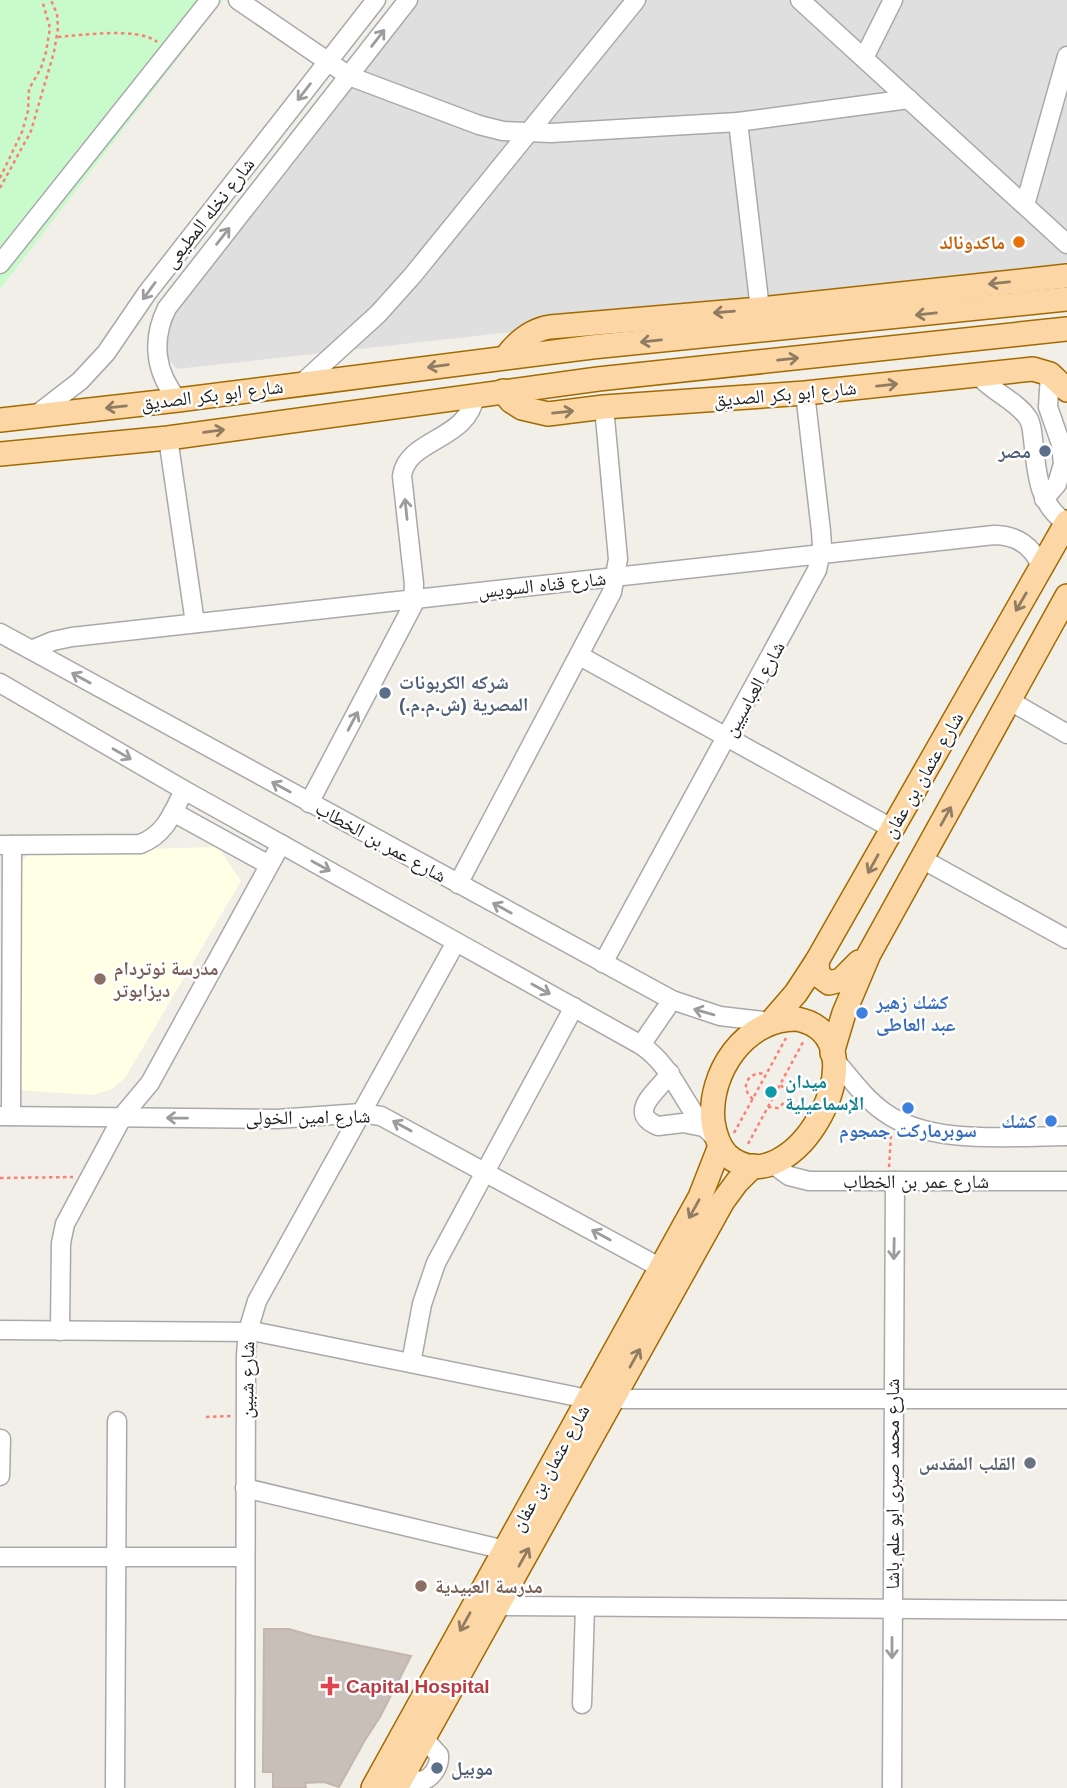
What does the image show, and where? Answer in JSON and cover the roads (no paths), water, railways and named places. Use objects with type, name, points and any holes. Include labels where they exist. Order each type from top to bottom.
[{"type":"main road","points":[[506,357],[519,342],[543,328],[761,309],[1067,276]]},
{"type":"main road","name":"شارع ابو بكر الصديق","points":[[0,420],[592,347],[1067,299]]},
{"type":"main road","name":"شارع ابو بكر الصديق","points":[[0,454],[167,438],[598,379],[1067,329]]},
{"type":"main road","name":"شارع ابو بكر الصديق","points":[[503,391],[516,405],[548,414],[604,407],[805,393],[1027,369],[1054,371]]},
{"type":"main road","points":[[1054,371],[1067,390]]},
{"type":"main road","name":"شارع عثمان بن عفان","points":[[771,1022],[796,993],[817,961],[1066,522]]},
{"type":"main road","name":"شارع عثمان بن عفان","points":[[732,1151],[795,1148],[819,1121],[830,1095],[832,1056],[851,993],[874,945],[1067,596]]},
{"type":"main road","points":[[817,961],[820,978],[833,983],[844,977],[874,945]]},
{"type":"main road","points":[[732,1151],[713,1110],[715,1090],[721,1072],[744,1040],[771,1022],[804,1022],[826,1037],[832,1056]]},
{"type":"main road","name":"شارع عثمان بن عفان","points":[[373,1788],[704,1190],[732,1151]]},
{"type":"main road","name":"شارع عثمان بن عفان","points":[[397,1785],[727,1194],[732,1151]]},
{"type":"street","points":[[0,264],[210,0]]},
{"type":"street","points":[[238,0],[349,76],[479,125],[503,131],[528,133],[738,122],[909,99]]},
{"type":"street","name":"شارع نخله المطيعى","points":[[34,416],[80,382],[106,353],[147,293],[376,0]]},
{"type":"street","name":"شارع نخله المطيعى","points":[[178,400],[168,387],[159,364],[157,339],[163,315],[408,0]]},
{"type":"street","points":[[301,384],[341,350],[387,304],[636,0]]},
{"type":"street","points":[[800,0],[1067,244]]},
{"type":"street","points":[[864,58],[893,0]]},
{"type":"street","points":[[1025,205],[1067,56]]},
{"type":"street","points":[[738,122],[761,309]]},
{"type":"street","points":[[1044,499],[1059,478],[1063,458],[1048,407],[1054,371]]},
{"type":"street","points":[[978,375],[993,391],[1021,410],[1031,424],[1038,482],[1044,499],[1055,514],[1066,522]]},
{"type":"street","name":"شارع العباسيين","points":[[603,963],[811,585],[821,554],[821,531],[805,393]]},
{"type":"street","points":[[309,803],[409,616],[414,599],[415,584],[402,476],[405,465],[414,453],[459,424],[474,407],[475,395]]},
{"type":"street","points":[[458,884],[610,599],[616,577],[617,551],[604,407]]},
{"type":"street","points":[[1021,410],[1048,407]]},
{"type":"street","points":[[167,438],[195,623]]},
{"type":"street","name":"شارع قناه السويس","points":[[31,650],[60,639],[1000,535],[1023,543],[1036,556],[1041,567]]},
{"type":"street","name":"شارع عمر بن الخطاب","points":[[0,633],[672,1000],[720,1016],[758,1023],[771,1022]]},
{"type":"street","points":[[580,656],[892,829]]},
{"type":"street","name":"شارع عمر بن الخطاب","points":[[0,683],[184,790],[641,1045],[660,1060],[670,1073],[694,1115],[732,1151],[804,1180],[1067,1181]]},
{"type":"street","points":[[1010,701],[1067,734]]},
{"type":"street","points":[[6,1116],[6,845],[140,844],[159,834],[184,790]]},
{"type":"street","points":[[173,812],[270,865]]},
{"type":"street","points":[[60,1331],[62,1237],[67,1218],[122,1118],[150,1083],[281,844]]},
{"type":"street","points":[[922,859],[1067,940]]},
{"type":"street","name":"شارع شبين","points":[[245,1788],[248,1331],[257,1301],[456,942]]},
{"type":"street","points":[[641,1045],[672,1000]]},
{"type":"street","points":[[411,1363],[428,1283],[574,1007]]},
{"type":"street","points":[[832,1056],[867,1097],[892,1118],[917,1129],[946,1135],[1067,1136]]},
{"type":"street","points":[[670,1073],[662,1086],[646,1100],[644,1109],[648,1119],[658,1126],[684,1123],[732,1151]]},
{"type":"street","name":"شارع امين الخولى","points":[[6,1116],[277,1119],[361,1113],[390,1119],[661,1268]]},
{"type":"street","name":"شارع محمد صبرى ابو علم باشا","points":[[892,1181],[892,1788]]},
{"type":"street","points":[[0,1330],[248,1331],[588,1399]]},
{"type":"street","points":[[612,1399],[1067,1399]]},
{"type":"street","points":[[115,1788],[117,1421]]},
{"type":"street","points":[[0,1476],[1,1439]]},
{"type":"street","points":[[245,1488],[505,1550]]},
{"type":"street","points":[[0,1557],[245,1557]]},
{"type":"street","points":[[497,1606],[1067,1610]]},
{"type":"street","points":[[582,1704],[585,1607]]},
{"type":"place","name":"ماكدونالد","points":[[1019,242]]},
{"type":"place","name":"مصر","points":[[1045,451]]},
{"type":"place","name":"شركه الكربونات المصرية (ش.م.م.)","points":[[385,693]]},
{"type":"place","name":"مدرسة نوتردام ديزابوتر","points":[[100,979]]},
{"type":"place","name":"كشك زهير عبد العاطى","points":[[862,1013]]},
{"type":"place","name":"ميدان الإسماعيلية","points":[[771,1092]]},
{"type":"place","name":"سوبرماركت جمجوم","points":[[908,1108]]},
{"type":"place","name":"كشك","points":[[1051,1121]]},
{"type":"place","name":"القلب المقدس","points":[[1030,1463]]},
{"type":"place","name":"مدرسة العبيدية","points":[[421,1586]]},
{"type":"place","name":"Capital Hospital","points":[[330,1686]]},
{"type":"place","name":"موبيل","points":[[437,1768]]}]
